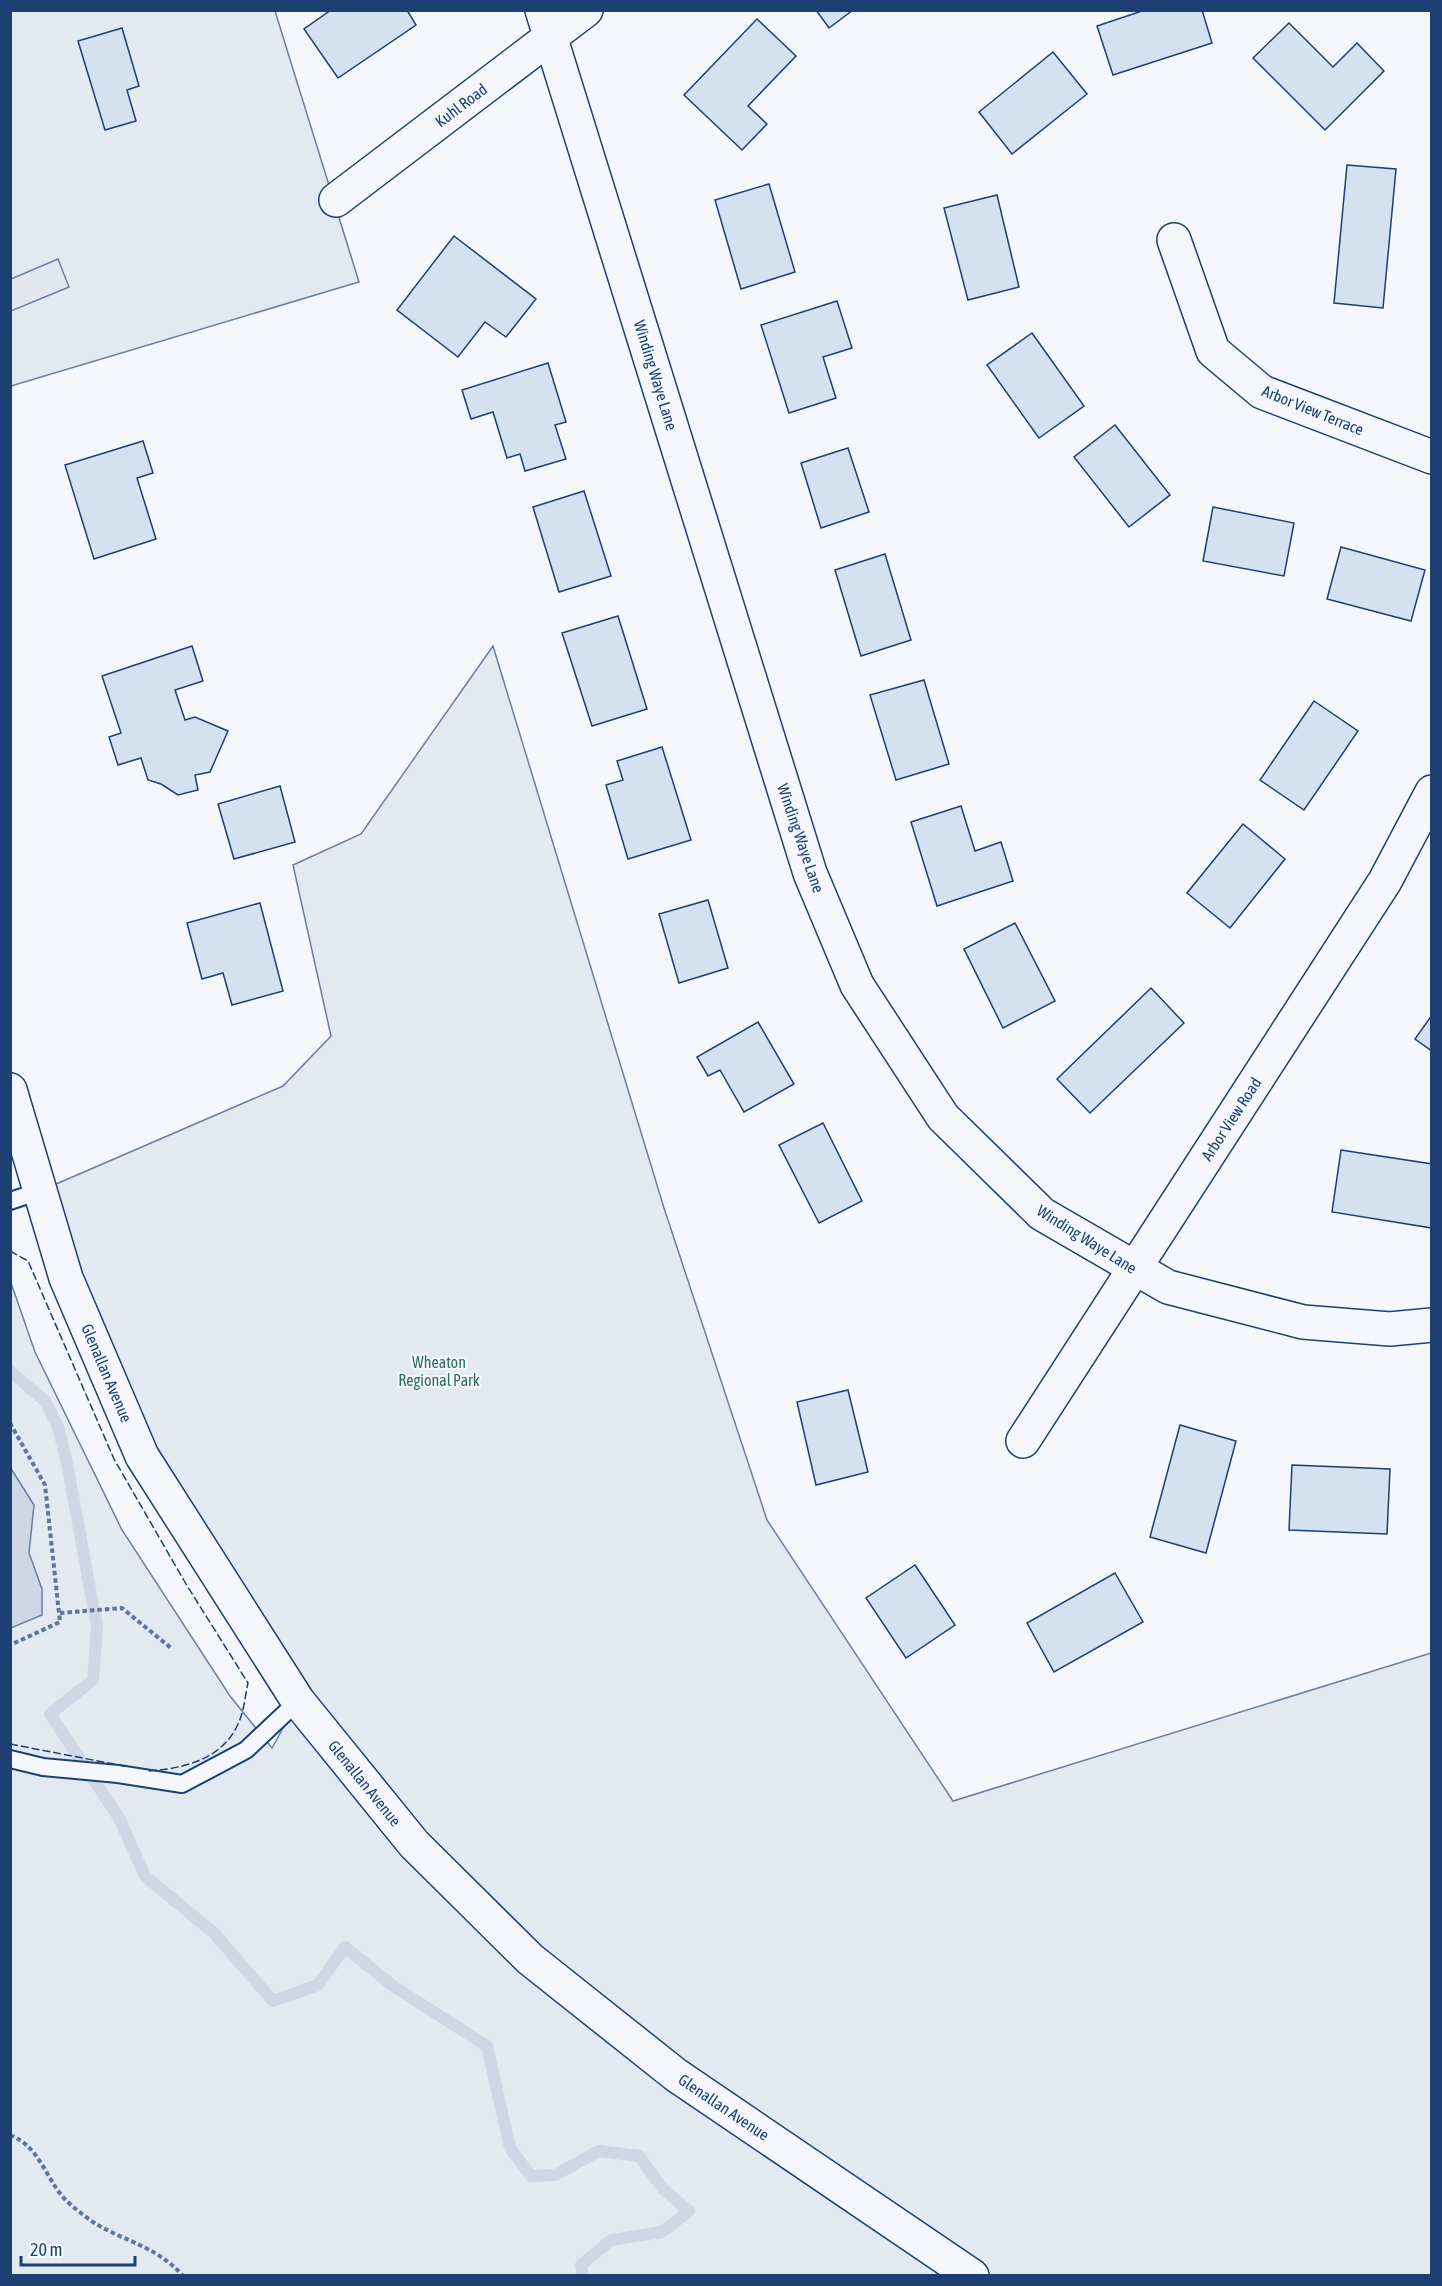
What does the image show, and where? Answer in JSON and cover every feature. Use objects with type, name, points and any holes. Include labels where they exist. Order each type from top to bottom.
[{"type":"street","name":"Kuhl Road","points":[[336,200],[547,23],[586,10]]},
{"type":"street","name":"Winding Waye Lane","points":[[547,23],[810,873],[857,985],[943,1117],[1041,1214],[1168,1287],[1304,1322],[1390,1329],[1431,1325]]},
{"type":"street","name":"Arbor View Terrace","points":[[1174,240],[1213,351],[1262,392],[1431,457]]},
{"type":"street","name":"Arbor View Road","points":[[1023,1441],[1385,881],[1431,792]]},
{"type":"street","name":"Glenallan Avenue","points":[[10,1090],[25,1196],[66,1278],[142,1456],[298,1701],[414,1844],[530,1959],[676,2075],[972,2276]]},
{"type":"lane","points":[[10,1759],[43,1767],[118,1774],[182,1784],[246,1750],[298,1701]]},
{"type":"path","points":[[10,1423],[45,1485],[60,1613],[60,1622],[10,1645]]},
{"type":"path","points":[[60,1613],[122,1608],[171,1648]]},
{"type":"path","points":[[10,2135],[24,2143],[37,2157],[50,2174],[58,2193],[69,2203],[95,2224],[144,2245],[183,2276]]},
{"type":"green space","points":[[11,11],[275,11],[359,282],[11,386]]},
{"type":"green space","name":"Wheaton Regional Park","points":[[493,646],[664,1208],[767,1520],[953,1801],[1431,1653],[1431,2275],[11,2275],[10,1280],[35,1352],[122,1530],[230,1696],[272,1748],[298,1701],[142,1456],[40,1191],[283,1086],[331,1036],[293,865],[361,834]]},
{"type":"shaded area","points":[[58,259],[69,287],[11,311],[11,279]]},
{"type":"shaded area","points":[[10,1467],[34,1505],[29,1553],[42,1589],[42,1615],[11,1628]]},
{"type":"building","points":[[331,10],[407,10],[416,25],[338,78],[304,29]]},
{"type":"building","points":[[816,10],[853,10],[829,28]]},
{"type":"building","points":[[1145,10],[1202,10],[1212,43],[1113,75],[1097,26]]},
{"type":"building","points":[[757,19],[796,56],[748,106],[767,124],[742,150],[684,95]]},
{"type":"building","points":[[1289,23],[1333,67],[1357,43],[1384,71],[1325,130],[1253,58]]},
{"type":"building","points":[[122,28],[139,86],[127,90],[136,121],[105,130],[78,41]]},
{"type":"building","points":[[1053,52],[1087,94],[1012,154],[979,112]]},
{"type":"building","points":[[1347,165],[1396,169],[1383,308],[1334,303]]},
{"type":"building","points":[[769,184],[795,272],[741,289],[715,200]]},
{"type":"building","points":[[997,195],[1019,287],[968,300],[944,208]]},
{"type":"building","points":[[454,236],[536,299],[506,337],[485,322],[458,357],[397,310]]},
{"type":"building","points":[[837,301],[852,348],[823,357],[836,398],[789,413],[761,325]]},
{"type":"building","points":[[1032,333],[1084,406],[1039,438],[987,365]]},
{"type":"building","points":[[548,363],[566,422],[555,425],[566,459],[525,471],[520,454],[507,458],[493,412],[471,419],[462,390]]},
{"type":"building","points":[[1115,425],[1170,495],[1129,527],[1074,457]]},
{"type":"building","points":[[143,441],[153,473],[137,478],[156,539],[94,559],[65,465]]},
{"type":"building","points":[[848,448],[869,512],[821,528],[801,463]]},
{"type":"building","points":[[584,491],[611,576],[559,592],[533,507]]},
{"type":"building","points":[[1213,507],[1294,523],[1284,576],[1203,561]]},
{"type":"building","points":[[1341,547],[1425,570],[1411,621],[1327,599]]},
{"type":"building","points":[[885,554],[911,640],[861,656],[835,570]]},
{"type":"building","points":[[618,616],[647,709],[592,726],[562,633]]},
{"type":"building","points":[[192,646],[203,681],[175,690],[185,720],[195,717],[228,731],[210,772],[195,775],[198,790],[178,795],[161,784],[148,780],[141,758],[118,765],[109,737],[121,733],[102,676]]},
{"type":"building","points":[[924,680],[949,764],[896,780],[870,695]]},
{"type":"building","points":[[1314,701],[1358,731],[1304,810],[1260,780]]},
{"type":"building","points":[[662,747],[691,840],[628,859],[606,785],[623,780],[617,761]]},
{"type":"building","points":[[280,786],[295,842],[234,859],[218,804]]},
{"type":"building","points":[[961,806],[975,851],[1001,842],[1013,881],[937,906],[911,822]]},
{"type":"building","points":[[1243,824],[1285,859],[1230,928],[1187,893]]},
{"type":"building","points":[[708,900],[728,968],[679,983],[659,914]]},
{"type":"building","points":[[260,903],[283,991],[232,1005],[223,973],[202,979],[187,923]]},
{"type":"building","points":[[1015,923],[1055,1001],[1003,1028],[964,949]]},
{"type":"building","points":[[1151,988],[1184,1023],[1090,1113],[1057,1079]]},
{"type":"building","points":[[1432,1015],[1432,1051],[1415,1039]]},
{"type":"building","points":[[758,1022],[794,1084],[744,1112],[720,1070],[708,1076],[697,1057]]},
{"type":"building","points":[[823,1123],[862,1201],[819,1223],[779,1145]]},
{"type":"building","points":[[1341,1150],[1432,1164],[1432,1228],[1332,1212]]},
{"type":"building","points":[[848,1390],[868,1472],[816,1485],[797,1402]]},
{"type":"building","points":[[1180,1425],[1236,1441],[1206,1553],[1150,1537]]},
{"type":"building","points":[[1292,1465],[1390,1469],[1387,1534],[1289,1530]]},
{"type":"building","points":[[915,1565],[955,1625],[906,1658],[866,1598]]},
{"type":"building","points":[[1115,1573],[1143,1622],[1054,1672],[1027,1623]]},
{"type":"waterway","points":[[10,1371],[45,1401],[58,1427],[67,1463],[97,1627],[93,1680],[50,1714],[119,1818],[145,1876],[214,1933],[273,2001],[318,1985],[345,1947],[393,1986],[487,2046],[510,2148],[531,2176],[555,2175],[599,2151],[639,2156],[663,2189],[689,2211],[662,2232],[611,2240],[581,2265],[583,2276]]},
{"type":"fence","points":[[10,1251],[28,1261],[114,1459],[186,1584],[248,1683],[240,1719],[231,1736],[222,1746],[200,1760],[187,1765],[147,1771]]},
{"type":"fence","points":[[10,1744],[129,1767]]}]
